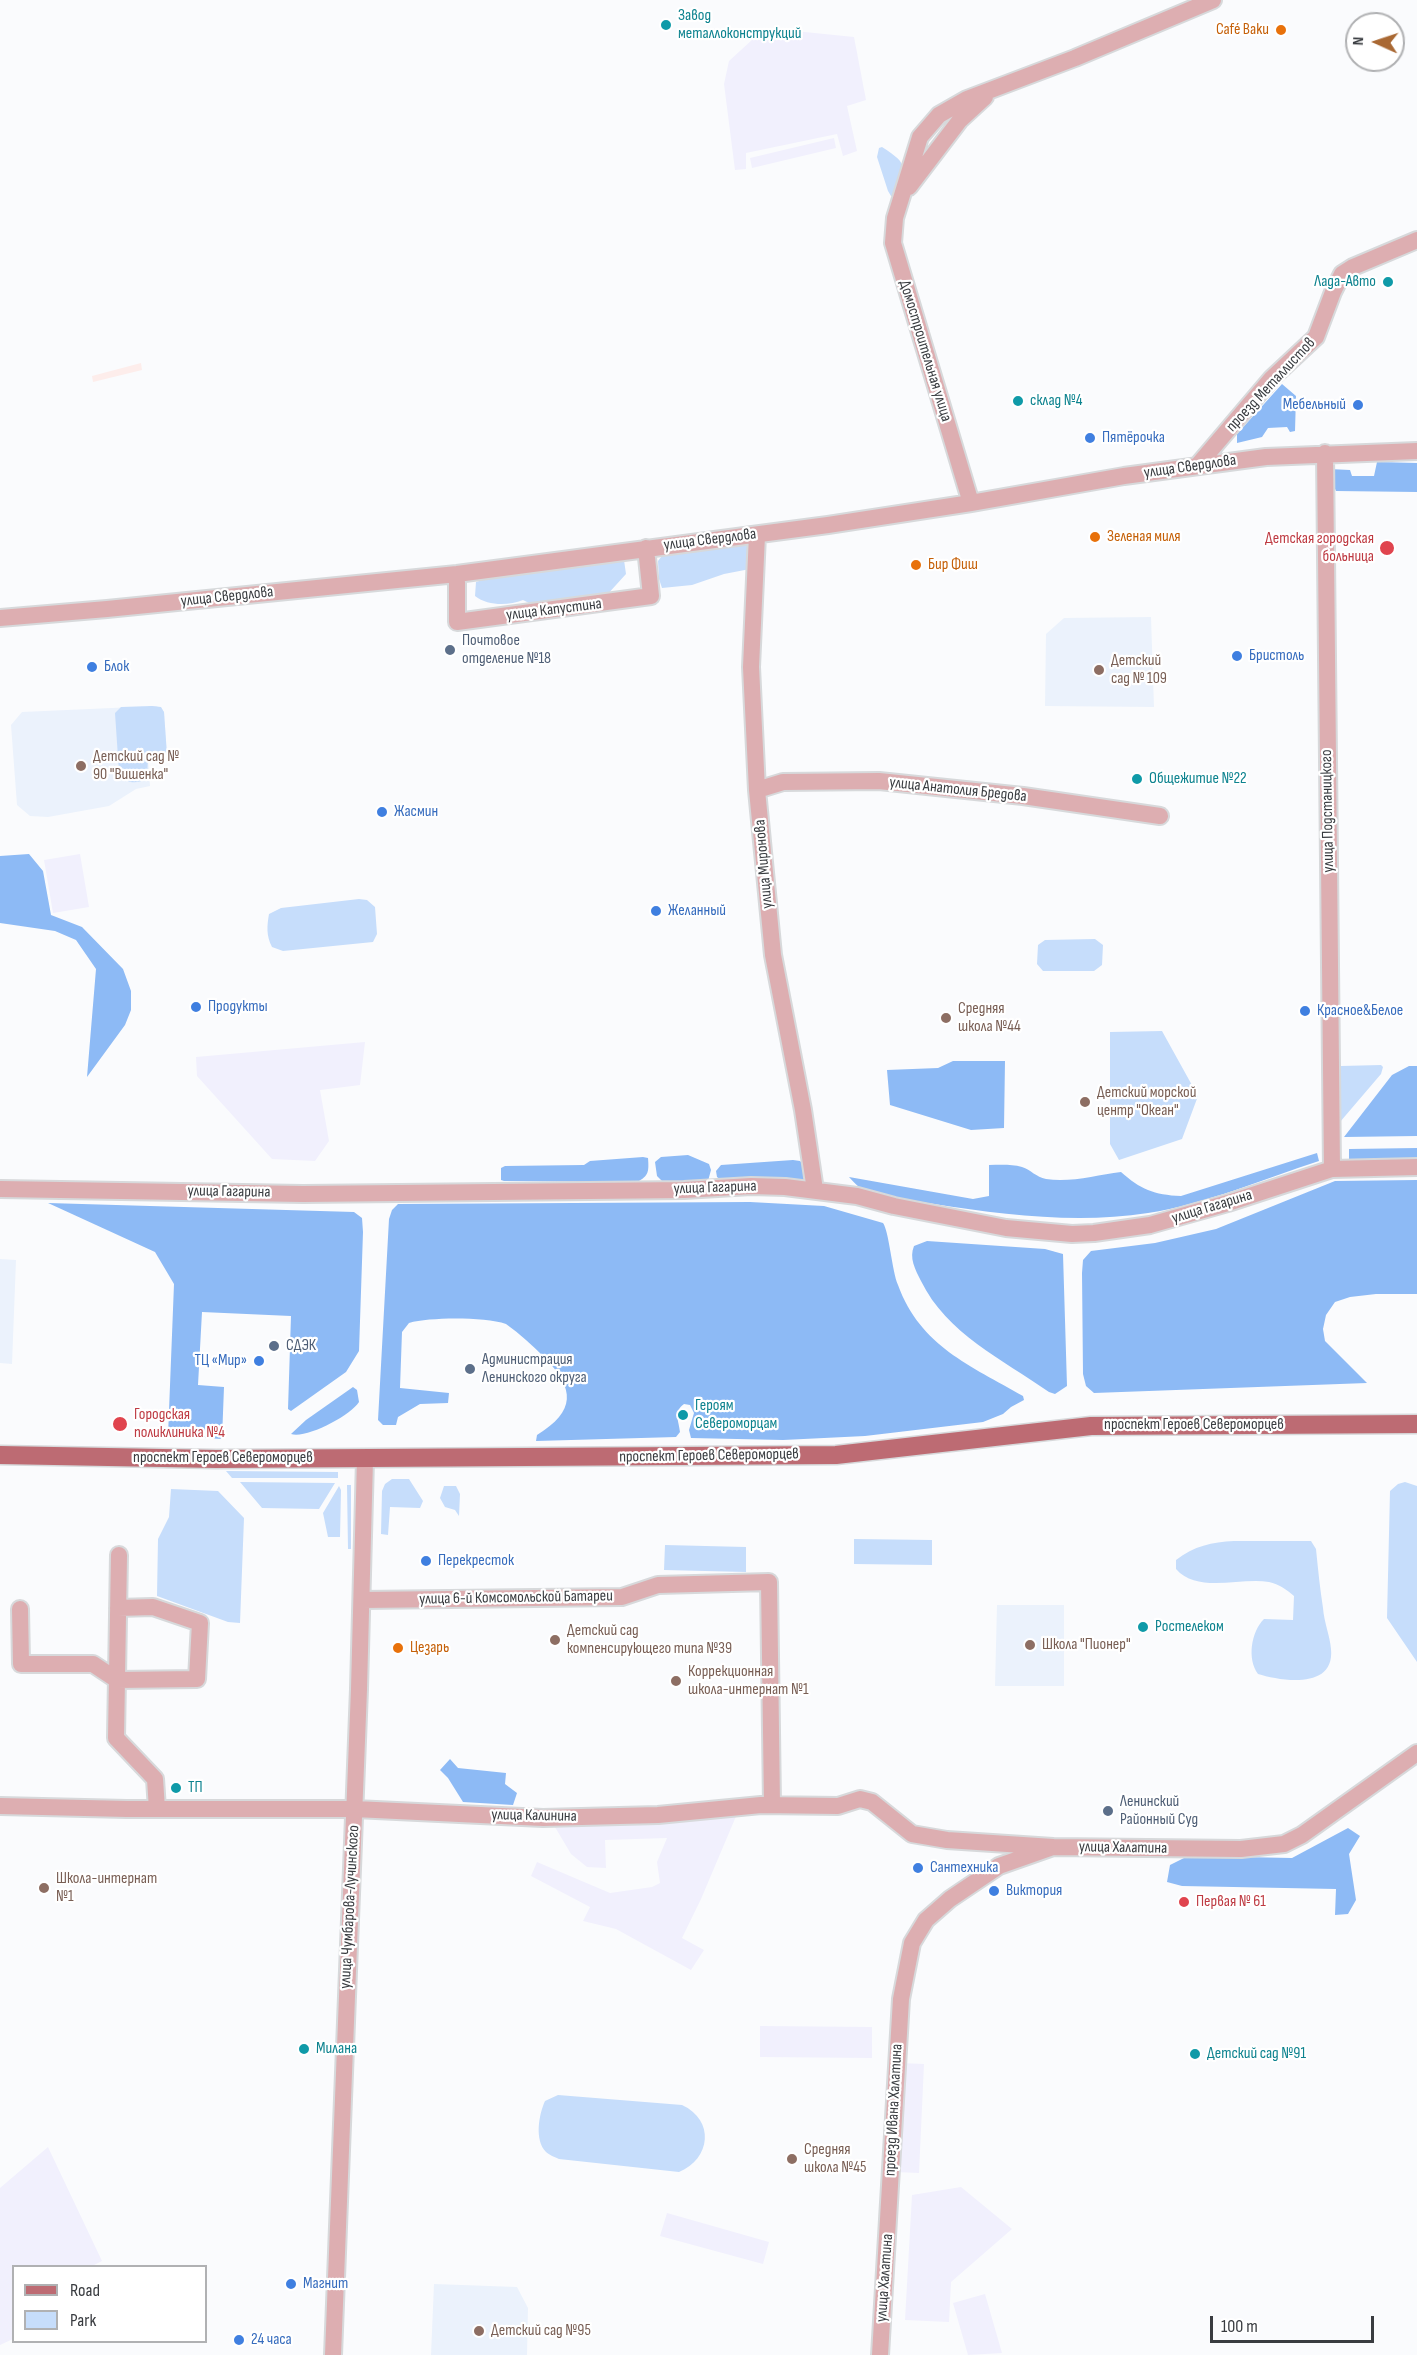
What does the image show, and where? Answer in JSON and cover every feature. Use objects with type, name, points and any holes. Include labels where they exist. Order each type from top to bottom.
[{"type":"main road","name":"проспект Героев Североморцев","points":[[0,1455],[146,1459],[365,1459],[836,1455],[1091,1426],[1417,1424]]},
{"type":"street","name":"Домостроительная улица","points":[[971,503],[893,243],[895,218],[902,198],[960,120],[990,92],[1213,0]]},
{"type":"street","name":"проезд Металлистов","points":[[1198,465],[1272,378],[1316,337],[1323,323],[1326,308],[1342,274],[1353,267],[1417,240]]},
{"type":"street","name":"улица Свердлова","points":[[0,618],[457,574],[757,535],[971,503],[1198,465],[1325,453],[1417,451]]},
{"type":"street","name":"улица Подстаницкого","points":[[1325,453],[1332,1169]]},
{"type":"street","name":"улица Миронова","points":[[757,535],[751,667],[757,790],[773,955],[805,1122],[815,1190]]},
{"type":"street","name":"улица Капустина","points":[[457,574],[457,622],[651,596],[646,548]]},
{"type":"street","name":"улица Анатолия Бредова","points":[[757,790],[783,782],[879,781],[1023,796],[1160,816]]},
{"type":"street","name":"улица Гагарина","points":[[0,1189],[303,1194],[684,1190],[751,1186],[815,1190],[857,1196],[894,1206],[1005,1228],[1072,1234],[1150,1225],[1228,1203],[1332,1169],[1417,1167]]},
{"type":"street","name":"улица Чумбарова-Лучинского","points":[[333,2355],[355,1809],[365,1459]]},
{"type":"street","points":[[119,1555],[116,1738],[154,1779],[157,1809]]},
{"type":"street","name":"улица 6-й Комсомольской Батареи","points":[[362,1600],[622,1597],[658,1585],[769,1582],[772,1805]]},
{"type":"street","points":[[20,1609],[21,1664],[93,1664],[117,1680],[197,1679],[200,1623],[153,1607],[118,1608]]},
{"type":"street","name":"улица Халатина","points":[[899,2021],[912,1943],[926,1920],[950,1899],[999,1866],[1053,1847],[1241,1849],[1284,1844],[1302,1835],[1417,1753]]},
{"type":"street","name":"улица Калинина","points":[[0,1806],[355,1809],[543,1818],[658,1815],[772,1805],[838,1806],[860,1798],[884,1810],[912,1834],[947,1840],[1053,1847]]},
{"type":"street","name":"проезд Ивана Халатина","points":[[890,2200],[899,2021]]},
{"type":"street","name":"улица Халатина","points":[[880,2355],[890,2200]]},
{"type":"shaded area","points":[[765,28],[854,37],[866,100],[847,106],[857,151],[843,156],[837,134],[746,153],[746,169],[735,170],[724,84],[729,61]]},
{"type":"shaded area","points":[[834,138],[836,148],[752,168],[750,158]]},
{"type":"shaded area","points":[[141,363],[142,370],[93,382],[92,376]]},
{"type":"shaded area","points":[[1282,384],[1296,396],[1295,431],[1290,432],[1287,427],[1268,428],[1262,437],[1237,443],[1237,434]]},
{"type":"shaded area","points":[[1377,462],[1417,463],[1417,492],[1336,491],[1328,473],[1329,469],[1350,470],[1352,476],[1374,476]]},
{"type":"shaded area","name":"Детский сад № 109","points":[[1151,617],[1154,707],[1045,706],[1046,634],[1064,618]]},
{"type":"shaded area","name":"Детский сад № 90 \"Вишенка\"","points":[[157,706],[164,712],[167,755],[148,757],[150,786],[136,789],[109,806],[48,817],[30,816],[17,805],[11,725],[22,712]]},
{"type":"shaded area","points":[[29,854],[43,871],[51,915],[82,927],[123,969],[131,991],[131,1010],[125,1025],[87,1077],[96,969],[76,940],[55,931],[0,923],[0,856]]},
{"type":"shaded area","points":[[80,854],[89,907],[53,913],[44,860]]},
{"type":"shaded area","points":[[365,1042],[360,1085],[320,1090],[329,1141],[315,1161],[272,1159],[197,1076],[196,1057]]},
{"type":"shaded area","points":[[953,1061],[1005,1061],[1004,1128],[971,1130],[890,1105],[887,1070],[938,1068]]},
{"type":"shaded area","points":[[1409,1066],[1417,1066],[1417,1136],[1344,1137],[1392,1075]]},
{"type":"shaded area","points":[[1417,1148],[1417,1159],[1349,1160],[1349,1149]]},
{"type":"shaded area","points":[[1317,1153],[1319,1161],[1191,1204],[1148,1213],[1095,1218],[1014,1215],[927,1203],[864,1189],[849,1177],[973,1199],[989,1196],[989,1165],[1010,1165],[1022,1167],[1042,1178],[1055,1180],[1121,1172],[1148,1190],[1181,1196]]},
{"type":"shaded area","points":[[688,1155],[709,1164],[711,1170],[708,1181],[662,1181],[657,1176],[655,1162],[661,1157]]},
{"type":"shaded area","points":[[648,1158],[648,1170],[644,1178],[637,1182],[501,1180],[501,1168],[505,1166],[584,1165],[590,1161]]},
{"type":"shaded area","points":[[800,1161],[805,1166],[804,1180],[721,1180],[717,1177],[716,1171],[721,1165]]},
{"type":"shaded area","points":[[1417,1180],[1417,1294],[1376,1294],[1350,1297],[1335,1302],[1326,1315],[1323,1329],[1325,1341],[1367,1383],[1094,1393],[1086,1386],[1083,1374],[1082,1273],[1083,1260],[1091,1251],[1155,1243],[1216,1229],[1335,1181]]},
{"type":"shaded area","points":[[750,1202],[824,1206],[883,1223],[898,1285],[920,1324],[949,1352],[1023,1396],[1024,1400],[1003,1414],[983,1422],[865,1436],[783,1440],[691,1438],[689,1430],[694,1413],[690,1405],[684,1404],[678,1413],[680,1432],[676,1437],[536,1441],[537,1435],[550,1426],[565,1408],[566,1390],[555,1369],[506,1324],[485,1320],[444,1319],[409,1323],[402,1332],[400,1388],[449,1393],[448,1403],[420,1404],[398,1417],[396,1425],[383,1425],[378,1420],[389,1219],[392,1210],[398,1204]]},
{"type":"shaded area","points":[[48,1203],[354,1212],[362,1218],[363,1232],[359,1351],[346,1372],[291,1411],[288,1409],[291,1316],[202,1312],[198,1385],[224,1387],[222,1439],[168,1436],[174,1284],[155,1252]]},
{"type":"shaded area","points":[[927,1241],[1045,1249],[1063,1254],[1067,1386],[1055,1394],[1049,1392],[977,1344],[945,1316],[932,1300],[913,1264],[914,1246]]},
{"type":"shaded area","points":[[0,1259],[16,1260],[12,1364],[0,1363]]},
{"type":"shaded area","points":[[353,1387],[357,1390],[359,1402],[347,1414],[317,1430],[298,1435],[291,1434],[306,1420]]},
{"type":"shaded area","name":"Школа \"Пионер\"","points":[[997,1605],[1064,1605],[1064,1686],[995,1686]]},
{"type":"shaded area","points":[[450,1759],[458,1768],[506,1773],[505,1784],[517,1793],[513,1805],[463,1802],[448,1778],[440,1770]]},
{"type":"shaded area","points":[[713,1812],[737,1814],[682,1938],[704,1950],[691,1970],[616,1929],[583,1921],[590,1907],[531,1876],[537,1862],[610,1893],[652,1887],[660,1883],[657,1862],[667,1838],[605,1840],[606,1868],[587,1867],[571,1854],[552,1822],[679,1822]]},
{"type":"shaded area","points":[[1348,1828],[1360,1836],[1349,1854],[1356,1900],[1348,1914],[1335,1915],[1336,1889],[1182,1886],[1167,1882],[1170,1865],[1188,1856],[1292,1858]]},
{"type":"shaded area","points":[[760,2026],[872,2027],[872,2058],[760,2057]]},
{"type":"shaded area","points":[[900,2063],[924,2064],[919,2173],[895,2172]]},
{"type":"shaded area","points":[[48,2147],[102,2261],[94,2265],[12,2265],[12,2339],[0,2345],[0,2188]]},
{"type":"shaded area","points":[[961,2187],[1012,2229],[951,2282],[949,2322],[905,2320],[912,2195]]},
{"type":"shaded area","points":[[667,2213],[769,2242],[763,2264],[660,2236]]},
{"type":"shaded area","name":"Детский сад №95","points":[[434,2284],[517,2287],[528,2308],[527,2355],[431,2355]]},
{"type":"shaded area","points":[[985,2294],[1002,2353],[968,2355],[953,2303]]},
{"type":"green space","points":[[882,147],[898,158],[903,167],[894,196],[891,196],[888,191],[877,157],[879,148]]},
{"type":"green space","points":[[738,541],[751,545],[750,569],[724,574],[692,585],[662,588],[658,561],[665,552]]},
{"type":"green space","points":[[624,560],[626,574],[606,596],[531,604],[523,600],[505,604],[486,602],[475,596],[476,582],[498,575]]},
{"type":"green space","points":[[121,707],[161,707],[164,712],[167,755],[148,757],[147,778],[139,782],[128,781],[119,772],[115,713]]},
{"type":"green space","points":[[367,900],[375,907],[377,934],[373,942],[283,951],[272,947],[268,930],[269,914],[281,908]]},
{"type":"green space","points":[[1095,939],[1103,945],[1102,965],[1094,971],[1043,971],[1037,964],[1038,945],[1045,940]]},
{"type":"green space","points":[[1162,1031],[1198,1096],[1182,1139],[1119,1160],[1110,1144],[1110,1032]]},
{"type":"green space","points":[[1381,1065],[1383,1067],[1381,1074],[1340,1122],[1341,1066]]},
{"type":"green space","points":[[226,1471],[338,1472],[338,1478],[232,1478]]},
{"type":"green space","points":[[392,1479],[409,1479],[423,1501],[420,1508],[390,1507],[388,1535],[381,1534],[382,1491],[385,1484]]},
{"type":"green space","points":[[240,1482],[335,1483],[319,1509],[262,1508]]},
{"type":"green space","points":[[1405,1482],[1417,1486],[1417,1662],[1387,1618],[1390,1491],[1398,1484]]},
{"type":"green space","points":[[347,1485],[351,1485],[351,1549],[348,1549]]},
{"type":"green space","points":[[339,1486],[341,1490],[340,1537],[328,1537],[323,1513]]},
{"type":"green space","points":[[444,1486],[456,1486],[460,1494],[459,1516],[455,1510],[445,1507],[440,1498]]},
{"type":"green space","points":[[171,1489],[218,1491],[244,1518],[240,1623],[228,1622],[157,1596],[158,1539],[169,1517]]},
{"type":"green space","points":[[854,1539],[932,1540],[932,1565],[854,1564]]},
{"type":"green space","points":[[1311,1541],[1316,1549],[1331,1649],[1330,1662],[1325,1671],[1316,1677],[1292,1680],[1258,1674],[1252,1661],[1253,1638],[1264,1619],[1293,1620],[1294,1596],[1286,1589],[1269,1582],[1258,1581],[1207,1583],[1196,1581],[1185,1577],[1176,1569],[1176,1560],[1196,1548],[1218,1542]]},
{"type":"green space","points":[[665,1545],[746,1547],[746,1572],[664,1570]]},
{"type":"green space","points":[[558,2095],[682,2105],[700,2120],[704,2129],[703,2149],[690,2166],[679,2172],[559,2159],[550,2155],[542,2147],[539,2134],[545,2101]]},
{"type":"place","name":"Завод металлоконструкций","points":[[666,25]]},
{"type":"place","name":"Café Baku","points":[[1281,30]]},
{"type":"place","name":"Лада-Авто","points":[[1388,282]]},
{"type":"place","name":"склад №4","points":[[1018,401]]},
{"type":"place","name":"Мебельный","points":[[1358,405]]},
{"type":"place","name":"Пятёрочка","points":[[1090,438]]},
{"type":"place","name":"Зеленая миля","points":[[1095,537]]},
{"type":"place","name":"Детская городская больница","points":[[1387,548]]},
{"type":"place","name":"Бир Фиш","points":[[916,565]]},
{"type":"place","name":"Почтовое отделение №18","points":[[450,650]]},
{"type":"place","name":"Бристоль","points":[[1237,656]]},
{"type":"place","name":"Блок","points":[[92,667]]},
{"type":"place","name":"Детский сад № 109","points":[[1099,670]]},
{"type":"place","name":"Детский сад № 90 \"Вишенка\"","points":[[81,766]]},
{"type":"place","name":"Общежитие №22","points":[[1137,779]]},
{"type":"place","name":"Жасмин","points":[[382,812]]},
{"type":"place","name":"Желанный","points":[[656,911]]},
{"type":"place","name":"Продукты","points":[[196,1007]]},
{"type":"place","name":"Красное&Белое","points":[[1305,1011]]},
{"type":"place","name":"Средняя школа №44","points":[[946,1018]]},
{"type":"place","name":"Детский морской центр \"Океан\"","points":[[1085,1102]]},
{"type":"place","name":"СДЭК","points":[[274,1346]]},
{"type":"place","name":"ТЦ «Мир»","points":[[259,1361]]},
{"type":"place","name":"Администрация Ленинского округа","points":[[470,1369]]},
{"type":"place","name":"Героям Cевероморцам","points":[[683,1415]]},
{"type":"place","name":"Городская поликлиника №4","points":[[120,1424]]},
{"type":"place","name":"Перекресток","points":[[426,1561]]},
{"type":"place","name":"Ростелеком","points":[[1143,1627]]},
{"type":"place","name":"Детский сад компенсирующего типа №39","points":[[555,1640]]},
{"type":"place","name":"Школа \"Пионер\"","points":[[1030,1645]]},
{"type":"place","name":"Цезарь","points":[[398,1648]]},
{"type":"place","name":"Коррекционная школа-интернат №1","points":[[676,1681]]},
{"type":"place","name":"ТП","points":[[176,1788]]},
{"type":"place","name":"Ленинский Районный Суд","points":[[1108,1811]]},
{"type":"place","name":"Сантехника","points":[[918,1868]]},
{"type":"place","name":"Школа-интернат №1","points":[[44,1888]]},
{"type":"place","name":"Виктория","points":[[994,1891]]},
{"type":"place","name":"Первая № 61","points":[[1184,1902]]},
{"type":"place","name":"Милана","points":[[304,2049]]},
{"type":"place","name":"Детский сад №91","points":[[1195,2054]]},
{"type":"place","name":"Средняя школа №45","points":[[792,2159]]},
{"type":"place","name":"Магнит","points":[[291,2284]]},
{"type":"place","name":"Детский сад №95","points":[[479,2331]]},
{"type":"place","name":"24 часа","points":[[239,2340]]}]
